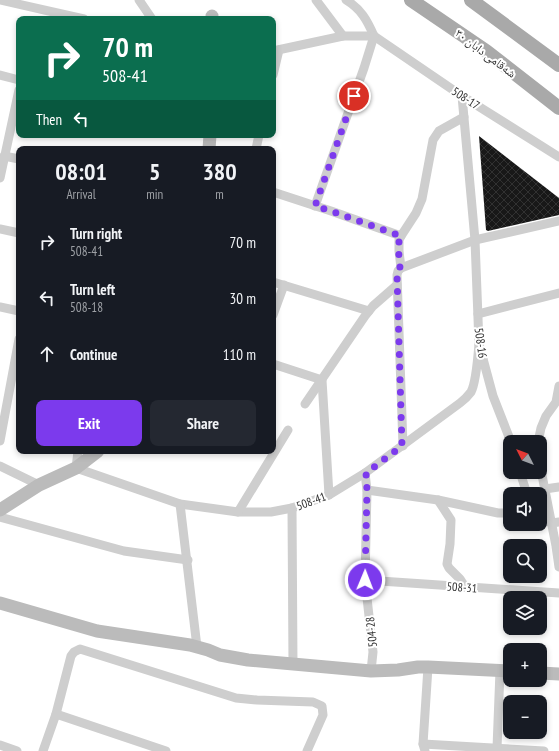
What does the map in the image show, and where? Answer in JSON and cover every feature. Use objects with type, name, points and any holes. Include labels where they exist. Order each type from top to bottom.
[{"type":"main road","name":"شەقامی دابان ٣٠","points":[[411,0],[481,48],[559,108]]},
{"type":"main road","points":[[471,0],[559,65]]},
{"type":"street","points":[[0,0],[71,16]]},
{"type":"street","points":[[139,0],[150,16]]},
{"type":"street","points":[[316,0],[343,36]]},
{"type":"street","points":[[315,206],[374,36],[368,22],[360,11],[346,0]]},
{"type":"street","points":[[276,51],[343,36],[374,36]]},
{"type":"street","name":"508-17","points":[[374,36],[462,96],[559,157]]},
{"type":"street","points":[[0,75],[16,79]]},
{"type":"street","name":"508-16","points":[[462,96],[475,240],[479,344],[493,396],[508,435]]},
{"type":"street","points":[[0,178],[4,156],[4,137],[16,99]]},
{"type":"street","points":[[402,446],[397,285],[397,273],[400,268],[398,245],[401,236],[416,213],[422,199],[433,140],[439,131],[464,117]]},
{"type":"street","points":[[4,156],[16,158]]},
{"type":"street","points":[[276,193],[401,236]]},
{"type":"street","points":[[400,268],[475,240],[559,221]]},
{"type":"street","points":[[0,230],[16,233]]},
{"type":"street","points":[[276,283],[369,311]]},
{"type":"street","points":[[276,307],[284,285]]},
{"type":"street","points":[[305,404],[361,321],[378,301],[397,285]]},
{"type":"street","points":[[478,314],[559,293]]},
{"type":"street","points":[[0,307],[16,310]]},
{"type":"street","name":"508-41","points":[[76,468],[180,504],[238,512],[271,512],[292,508],[329,495],[366,473],[466,398],[472,391],[474,383],[479,344]]},
{"type":"street","points":[[0,441],[16,355]]},
{"type":"street","points":[[276,365],[322,380]]},
{"type":"street","points":[[322,380],[329,495]]},
{"type":"street","points":[[540,435],[546,416],[558,403],[559,386]]},
{"type":"street","points":[[276,445],[288,430]]},
{"type":"street","points":[[76,468],[78,454]]},
{"type":"street","points":[[0,510],[39,485],[76,468],[94,454]]},
{"type":"street","points":[[238,512],[271,454]]},
{"type":"street","points":[[0,466],[39,485]]},
{"type":"street","name":"504-28","points":[[366,473],[365,580],[373,652],[371,671]]},
{"type":"street","points":[[547,489],[559,487]]},
{"type":"street","points":[[367,490],[438,500],[503,512]]},
{"type":"street","points":[[547,496],[555,522],[559,567]]},
{"type":"street","points":[[438,500],[451,520],[447,564],[465,587]]},
{"type":"street","points":[[180,504],[188,560],[197,647]]},
{"type":"street","points":[[292,508],[293,665]]},
{"type":"street","points":[[0,516],[124,551],[188,560]]},
{"type":"street","name":"508-31","points":[[365,580],[559,593]]},
{"type":"street","points":[[0,603],[97,631],[197,647],[226,657],[248,660],[371,671],[398,670],[418,667],[503,671]]},
{"type":"street","points":[[43,751],[56,714],[71,656],[74,652],[80,649],[236,698],[313,702],[322,706],[323,715],[307,751]]},
{"type":"street","points":[[428,667],[424,748],[544,751]]},
{"type":"street","points":[[547,673],[559,674]]},
{"type":"street","points":[[502,749],[504,687]]},
{"type":"street","points":[[56,714],[166,751]]},
{"type":"street","points":[[0,746],[16,751]]},
{"type":"building","points":[[479,136],[559,198],[559,215],[488,231],[486,230]]},
{"type":"route","points":[[354,96],[315,206],[401,236],[398,245],[400,268],[397,275],[402,446],[366,473],[365,580]]}]
